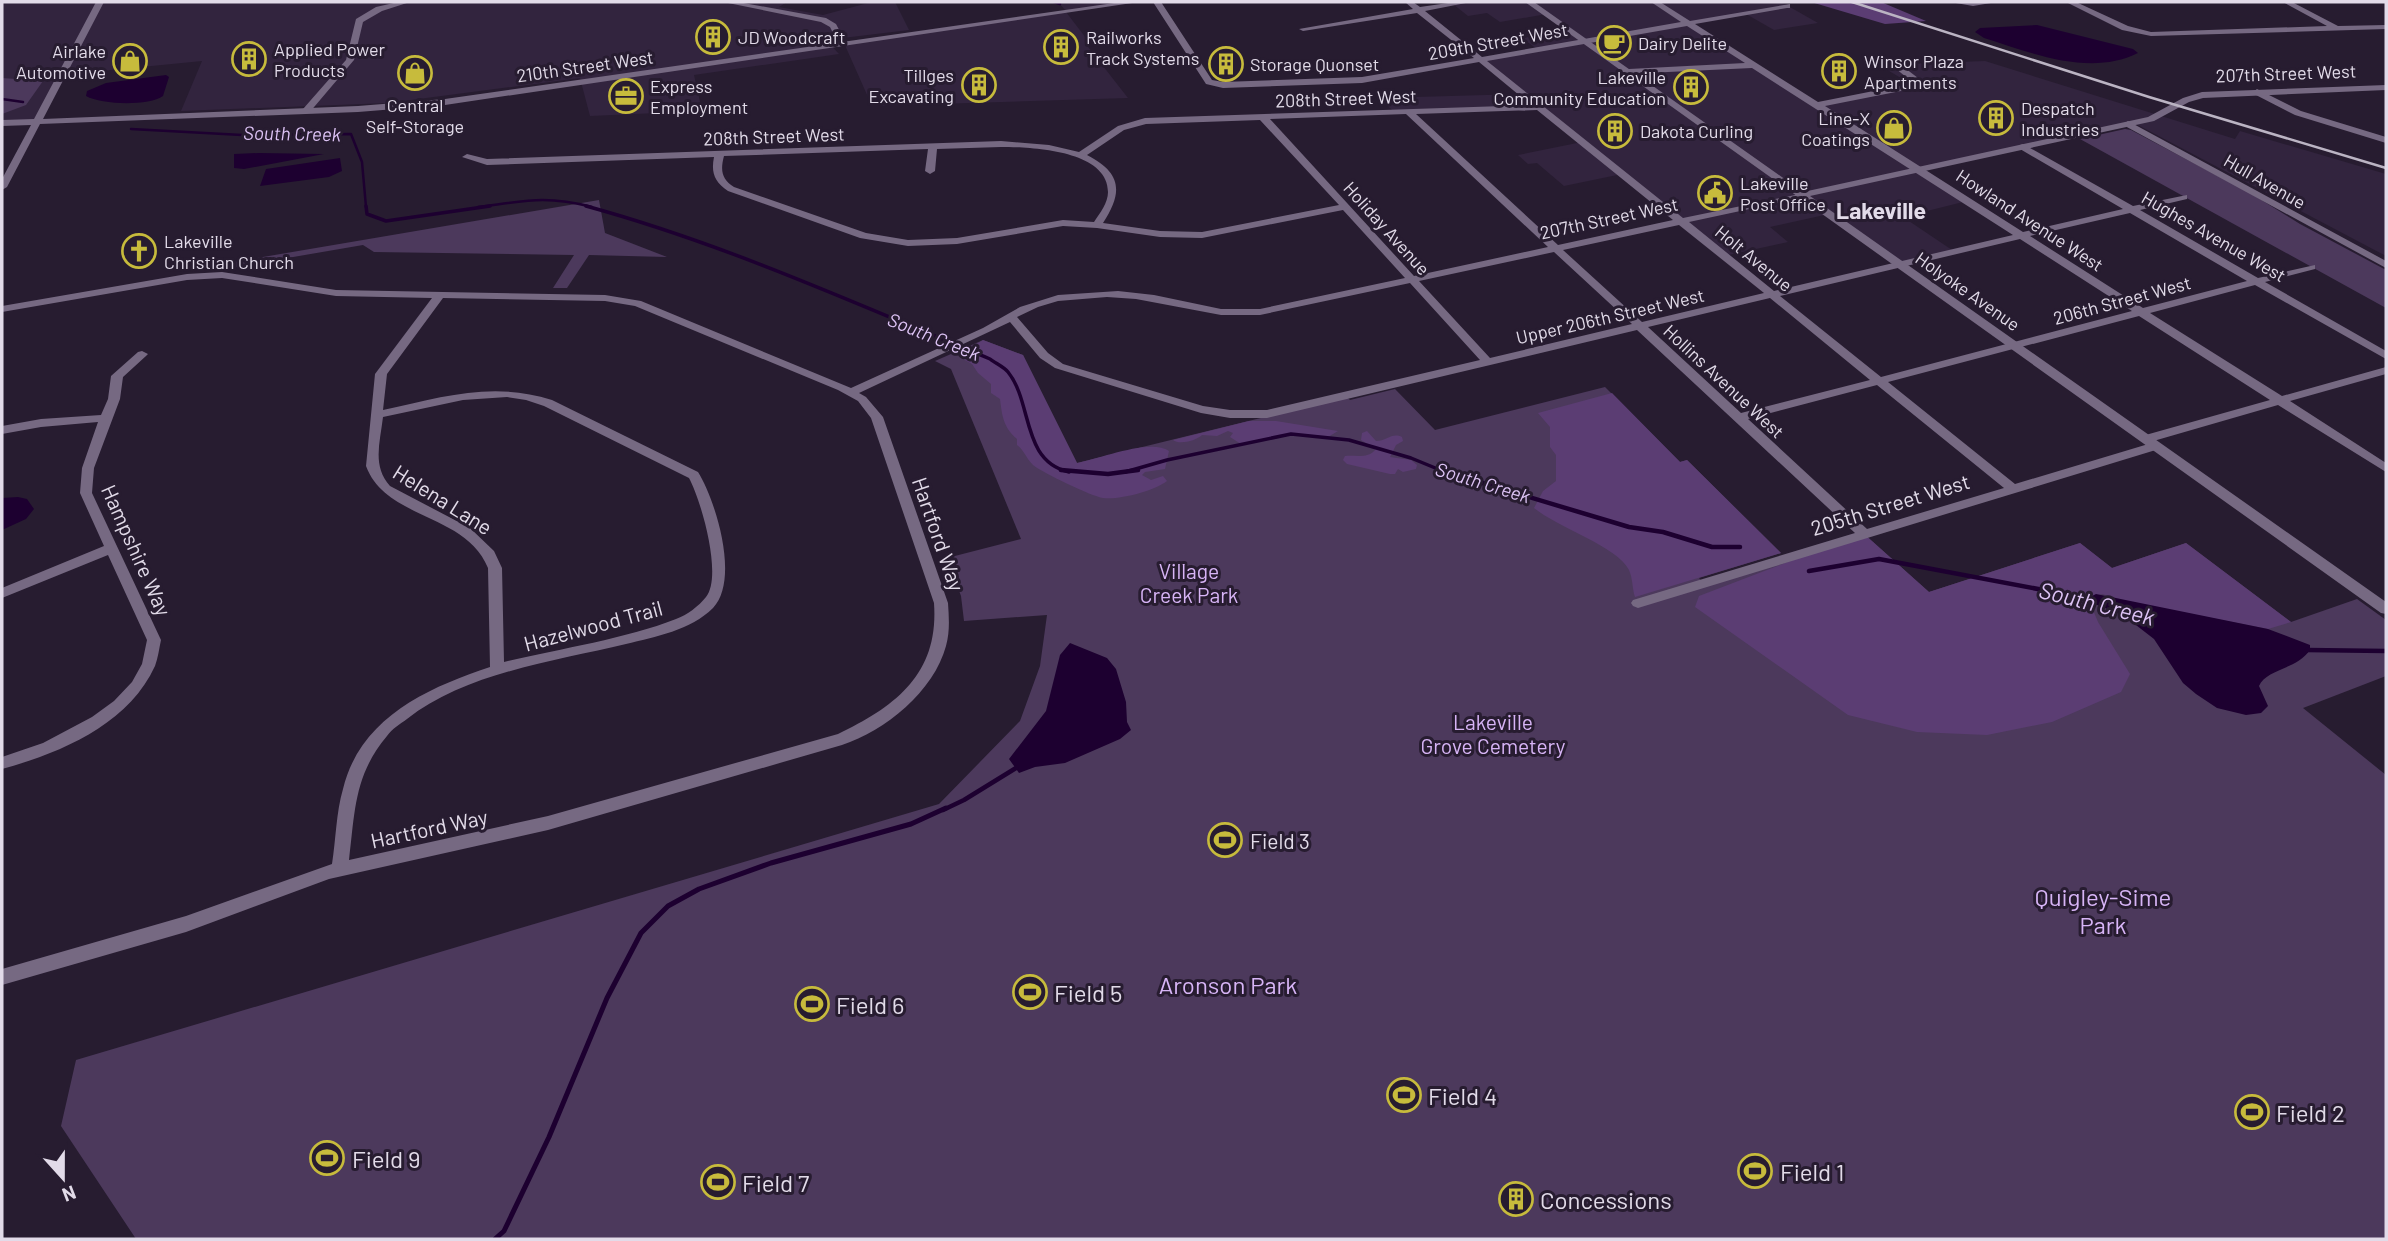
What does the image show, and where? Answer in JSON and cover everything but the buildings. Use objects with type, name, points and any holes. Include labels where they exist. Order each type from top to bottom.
[{"type":"street","points":[[2,187],[6,170],[37,121],[100,2]]},
{"type":"street","points":[[306,111],[350,60],[359,21],[379,9],[406,2]]},
{"type":"street","points":[[727,2],[823,20],[833,26],[842,43]]},
{"type":"street","name":"210th Street West","points":[[2,123],[306,111],[459,100],[1135,2]]},
{"type":"street","name":"209th Street West","points":[[1157,2],[1212,84],[1362,80],[1787,6]]},
{"type":"street","name":"Holt Avenue","points":[[1409,2],[2012,488]]},
{"type":"street","points":[[1303,29],[1467,2]]},
{"type":"street","name":"Holyoke Avenue","points":[[1529,2],[2386,609]]},
{"type":"street","name":"Howland Avenue West","points":[[1655,2],[2386,468]]},
{"type":"street","points":[[1954,2],[1993,2]]},
{"type":"street","points":[[2070,2],[2124,27],[2151,34],[2386,27]]},
{"type":"street","points":[[2287,2],[2338,29]]},
{"type":"street","points":[[1818,105],[1903,90],[1915,84],[1913,78],[1894,64]]},
{"type":"street","points":[[1629,72],[1755,65]]},
{"type":"street","name":"207th Street West","points":[[852,392],[1037,305],[1103,293],[1137,295],[1214,313],[1250,313],[2128,124],[2158,117],[2196,96],[2386,87]]},
{"type":"street","points":[[2257,92],[2298,113],[2386,140]]},
{"type":"street","name":"208th Street West","points":[[1081,155],[1121,128],[1135,123],[1538,107]]},
{"type":"street","name":"Hollins Avenue West","points":[[1408,111],[1863,533]]},
{"type":"street","name":"Holiday Avenue","points":[[1262,116],[1488,362]]},
{"type":"street","name":"Hull Avenue","points":[[2128,124],[2386,265]]},
{"type":"street","name":"208th Street West","points":[[467,157],[487,162],[1031,144],[1081,155],[1104,172],[1113,186],[1111,201],[1097,225]]},
{"type":"street","points":[[930,171],[933,146]]},
{"type":"street","name":"Hughes Avenue West","points":[[2023,147],[2386,356]]},
{"type":"street","points":[[720,153],[716,169],[718,177],[731,189],[871,238],[908,243],[937,243],[1044,225],[1097,225],[1160,234],[1202,235],[1345,207]]},
{"type":"street","name":"Upper 206th Street West","points":[[1011,317],[1027,329],[1046,359],[1066,368],[1201,409],[1242,415],[1294,410],[2184,197]]},
{"type":"street","name":"206th Street West","points":[[1738,418],[2311,267]]},
{"type":"street","name":"Hartford Way","points":[[2,309],[180,279],[222,275],[250,277],[327,292],[606,298],[630,302],[852,392],[862,400],[877,417],[943,612],[940,640],[933,662],[906,698],[871,724],[818,748],[548,823],[340,869],[282,887],[165,931],[2,977]]},
{"type":"street","name":"Helena Lane","points":[[440,295],[381,374],[372,466],[379,483],[390,492],[478,539],[493,558],[497,671]]},
{"type":"street","name":"Hampshire Way","points":[[2,763],[74,736],[117,706],[143,677],[152,656],[153,635],[110,549],[85,488],[88,468],[114,400],[117,376],[142,354]]},
{"type":"street","name":"205th Street West","points":[[1638,603],[2012,488],[2278,400],[2386,370]]},
{"type":"street","name":"Hazelwood Trail","points":[[340,869],[352,782],[368,747],[395,720],[423,699],[451,685],[683,622],[703,610],[716,593],[720,577],[702,489],[694,475],[686,469],[533,397],[480,395],[377,415]]},
{"type":"street","points":[[2,430],[105,418]]},
{"type":"street","points":[[2,593],[110,549]]},
{"type":"shaded area","points":[[2,2],[787,2],[779,7],[823,15],[872,2],[895,2],[909,30],[826,40],[839,54],[694,75],[702,111],[590,116],[580,78],[388,103],[181,111],[202,61],[71,74],[67,66],[37,121],[2,123]]},
{"type":"shaded area","points":[[1058,2],[1118,4],[1066,12],[1089,42],[1085,43],[1128,98],[872,106],[844,43],[1066,11]]},
{"type":"shaded area","points":[[1781,2],[1818,23],[1774,30],[1746,14],[1691,23],[1818,105],[1903,90],[1915,81],[1906,81],[1879,65],[1985,61],[2235,139],[2240,131],[2386,174],[2386,256],[2134,123],[1919,169],[1967,201],[1903,217],[1955,252],[1900,265],[1829,214],[1770,227],[1788,242],[1724,256],[1622,174],[1564,186],[1537,163],[1528,164],[1518,155],[1582,142],[1538,107],[1394,112],[1380,98],[1521,94],[1480,59],[1537,49],[1522,38],[1569,30],[1547,14],[1500,22],[1487,13],[1468,16],[1453,4]]},
{"type":"shaded area","points":[[1811,2],[1881,2],[1926,21],[1885,24]]},
{"type":"shaded area","points":[[983,340],[1023,355],[1077,463],[1138,448],[1161,448],[1169,451],[1165,469],[1145,472],[1142,475],[1151,480],[1163,476],[1167,481],[1136,494],[1103,498],[1067,484],[1033,465],[1006,425],[1000,399],[991,393],[991,384],[972,364],[963,359],[962,353]]},
{"type":"shaded area","points":[[1612,393],[1680,462],[1687,460],[1781,553],[1635,597],[1629,570],[1613,553],[1534,508],[1543,491],[1556,481],[1556,455],[1550,447],[1550,427],[1538,413]]},
{"type":"shaded area","points":[[1249,421],[1276,421],[1338,431],[1328,437],[1291,434],[1241,444],[1230,437],[1233,433],[1228,431],[1217,436],[1202,435],[1188,442],[1173,440]]},
{"type":"shaded area","points":[[1367,431],[1376,441],[1402,437],[1403,441],[1396,445],[1390,457],[1411,460],[1417,465],[1416,469],[1403,472],[1398,469],[1395,474],[1390,474],[1347,464],[1343,460],[1345,456],[1366,455],[1376,449],[1361,440],[1362,433]]},
{"type":"shaded area","points":[[1863,533],[1929,592],[2080,543],[2112,568],[2186,543],[2291,622],[2268,629],[2134,603],[2102,594],[2088,598],[2098,622],[2130,674],[2121,692],[2052,722],[1987,735],[1917,732],[1848,715],[1695,607],[1699,596]]},
{"type":"green space","points":[[2,78],[43,81],[26,105],[2,114]]},
{"type":"green space","points":[[2125,129],[2250,193],[2300,224],[2386,270],[2386,308],[2080,139]]},
{"type":"green space","points":[[599,200],[605,233],[667,257],[589,255],[567,288],[553,288],[574,255],[374,252],[363,245],[235,267],[198,268]]},
{"type":"green space","points":[[983,340],[1023,355],[1077,463],[1347,397],[1350,400],[1395,389],[1435,430],[1605,387],[1680,462],[1687,460],[1781,553],[1699,578],[1704,584],[1863,533],[1929,592],[2080,543],[2112,568],[2186,543],[2291,622],[2357,599],[2386,620],[2386,676],[2303,708],[2386,775],[2386,1239],[136,1239],[61,1126],[76,1060],[939,804],[1020,721],[1040,666],[1047,615],[964,621],[961,596],[947,558],[1021,539],[951,369],[935,361]]},
{"type":"water","points":[[2037,25],[2133,49],[2138,53],[2120,60],[2081,63],[2041,56],[1984,38],[1975,32],[1980,28]]},
{"type":"water","points":[[166,75],[169,77],[163,96],[156,99],[125,103],[86,96],[87,91],[106,83]]},
{"type":"water","points":[[234,154],[324,154],[244,169],[234,168]]},
{"type":"water","points":[[340,158],[342,171],[329,177],[260,186],[266,169]]},
{"type":"water","points":[[2,498],[27,499],[34,509],[26,519],[2,530]]},
{"type":"water","points":[[2096,594],[2268,629],[2310,645],[2310,650],[2297,662],[2263,680],[2259,686],[2268,706],[2261,713],[2246,715],[2217,708],[2183,683],[2154,639],[2123,615],[2092,603],[2088,598]]},
{"type":"water","points":[[1070,643],[1107,658],[1116,669],[1131,730],[1120,739],[1065,763],[1035,767],[1019,773],[1009,759],[1046,711],[1060,655]]},
{"type":"waterway","points":[[1054,2],[1060,4]]},
{"type":"waterway","name":"South Creek","points":[[2,99],[23,102]]},
{"type":"waterway","name":"South Creek","points":[[131,129],[242,135],[351,134],[362,162],[366,207]]},
{"type":"waterway","name":"South Creek","points":[[478,207],[548,200],[592,207]]},
{"type":"waterway","name":"South Creek","points":[[366,206],[367,214],[386,221],[490,206]]},
{"type":"waterway","name":"South Creek","points":[[586,206],[638,221],[740,257],[990,359],[1006,370],[1016,385],[1035,444],[1043,456],[1054,466],[1065,470]]},
{"type":"waterway","name":"South Creek","points":[[1127,472],[1167,460],[1291,434],[1349,440],[1411,458],[1443,471]]},
{"type":"waterway","name":"South Creek","points":[[1065,470],[1108,474],[1127,472]]},
{"type":"waterway","name":"South Creek","points":[[1065,470],[1069,472]]},
{"type":"waterway","name":"South Creek","points":[[1127,472],[1138,470]]},
{"type":"waterway","name":"South Creek","points":[[1439,470],[1443,471]]},
{"type":"waterway","name":"South Creek","points":[[1443,471],[1629,527],[1663,532],[1712,547],[1740,547]]},
{"type":"waterway","name":"South Creek","points":[[1809,571],[1879,559],[2091,599]]},
{"type":"waterway","name":"South Creek","points":[[2307,650],[2386,651]]},
{"type":"waterway","points":[[943,810],[1016,768]]},
{"type":"waterway","points":[[495,1239],[504,1231],[549,1137],[607,998],[641,933],[668,906],[699,889],[771,863],[911,824],[946,808]]},
{"type":"railway","points":[[1852,2],[2149,97],[2386,168]]},
{"type":"place","name":"JD Woodcraft","points":[[713,37]]},
{"type":"place","name":"Dairy Delite","points":[[1614,43]]},
{"type":"place","name":"Railworks Track Systems","points":[[1061,47]]},
{"type":"place","name":"Applied Power Products","points":[[249,59]]},
{"type":"place","name":"Airlake Automotive","points":[[130,61]]},
{"type":"place","name":"Storage Quonset","points":[[1226,64]]},
{"type":"place","name":"Winsor Plaza Apartments","points":[[1839,71]]},
{"type":"place","name":"Central Self-Storage","points":[[415,73]]},
{"type":"place","name":"Tillges Excavating","points":[[979,85]]},
{"type":"place","name":"Lakeville Community Education","points":[[1691,87]]},
{"type":"place","name":"Express Employment","points":[[626,96]]},
{"type":"place","name":"Despatch Industries","points":[[1996,118]]},
{"type":"place","name":"Line-X Coatings","points":[[1894,128]]},
{"type":"place","name":"Dakota Curling","points":[[1615,131]]},
{"type":"place","name":"Lakeville Post Office","points":[[1715,193]]},
{"type":"place","name":"Lakeville Christian Church","points":[[139,251]]},
{"type":"place","name":"Field 3","points":[[1225,840]]},
{"type":"place","name":"Field 5","points":[[1030,992]]},
{"type":"place","name":"Field 6","points":[[812,1004]]},
{"type":"place","name":"Field 4","points":[[1404,1095]]},
{"type":"place","name":"Field 2","points":[[2252,1112]]},
{"type":"place","name":"Field 9","points":[[327,1158]]},
{"type":"place","name":"Field 1","points":[[1755,1171]]},
{"type":"place","name":"Field 7","points":[[718,1182]]},
{"type":"place","name":"Concessions","points":[[1516,1199]]},
{"type":"district","name":"Lakeville","points":[[1881,210]]},
{"type":"park label","name":"Village Creek Park","points":[[1189,582]]},
{"type":"park label","name":"Lakeville Grove Cemetery","points":[[1493,733]]},
{"type":"park label","name":"Quigley-Sime Park","points":[[2103,910]]},
{"type":"park label","name":"Aronson Park","points":[[1228,984]]}]
